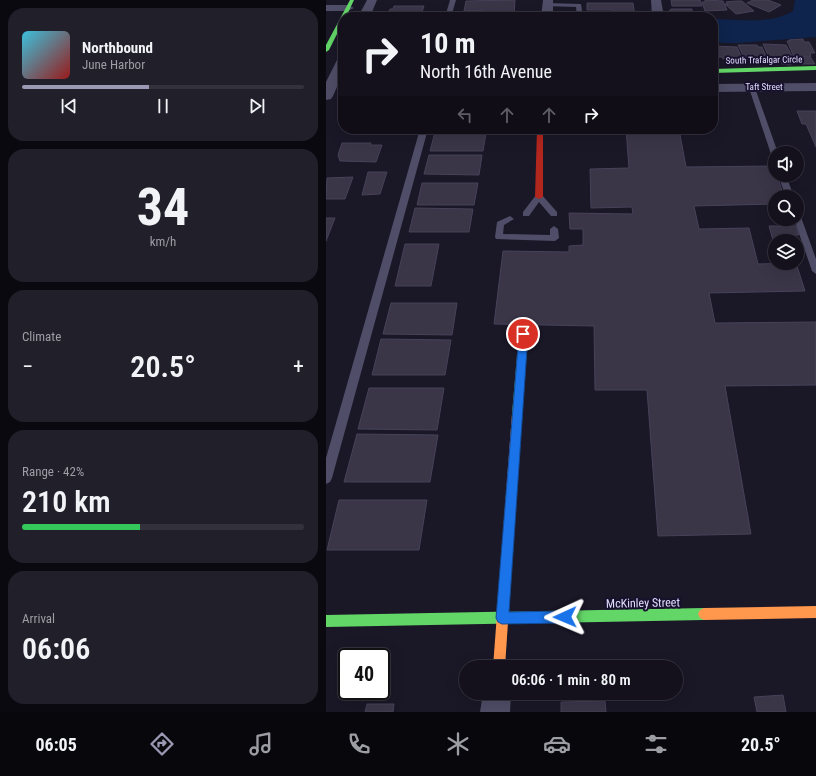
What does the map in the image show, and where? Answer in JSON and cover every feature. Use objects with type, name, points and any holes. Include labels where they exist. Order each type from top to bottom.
[{"type":"street","points":[[366,12],[372,0]]},
{"type":"street","points":[[656,0],[657,12]]},
{"type":"street","points":[[326,8],[350,4]]},
{"type":"street","points":[[327,47],[338,26]]},
{"type":"street","name":"South Trafalgar Circle","points":[[718,71],[816,68]]},
{"type":"street","points":[[338,70],[326,94],[338,93]]},
{"type":"street","name":"Taft Street","points":[[718,88],[816,87]]},
{"type":"street","points":[[539,197],[540,134]]},
{"type":"street","points":[[499,660],[523,334]]},
{"type":"street","name":"McKinley Street","points":[[326,621],[816,612]]},
{"type":"street","points":[[496,712],[497,700]]},
{"type":"lane","points":[[449,12],[453,0]]},
{"type":"lane","points":[[548,3],[579,5],[580,12]]},
{"type":"lane","points":[[752,88],[772,146]]},
{"type":"lane","points":[[326,478],[423,134]]},
{"type":"lane","points":[[526,214],[539,197],[554,214]]},
{"type":"lane","points":[[510,219],[500,224],[499,238],[555,238],[554,229]]},
{"type":"lane","points":[[800,226],[816,271]]},
{"type":"lane","points":[[523,238],[524,228]]},
{"type":"water","points":[[795,0],[816,0],[816,37],[737,43],[722,43],[718,41],[718,19],[766,20],[785,15],[793,11]]},
{"type":"building","points":[[515,0],[514,12],[464,11],[466,1]]},
{"type":"building","points":[[671,0],[700,0],[702,6],[672,6]]},
{"type":"building","points":[[705,0],[723,1],[727,10],[705,11],[702,2],[705,2]]},
{"type":"building","points":[[753,0],[768,0],[781,5],[769,12],[747,3]]},
{"type":"building","points":[[742,1],[754,11],[736,14],[725,4],[728,4],[726,2]]},
{"type":"building","points":[[587,3],[633,3],[634,12],[613,12],[613,10],[587,10]]},
{"type":"building","points":[[394,6],[424,6],[422,12],[389,12],[390,9],[393,9]]},
{"type":"building","points":[[671,9],[692,9],[692,12],[668,12]]},
{"type":"building","points":[[803,39],[804,42],[809,42],[815,53],[810,53],[811,57],[794,57],[787,41]]},
{"type":"building","points":[[763,44],[786,45],[792,56],[778,59],[769,57]]},
{"type":"building","points":[[738,45],[757,45],[758,47],[762,47],[766,56],[760,56],[761,59],[745,59]]},
{"type":"building","points":[[718,46],[737,47],[742,58],[723,59],[722,57],[719,57]]},
{"type":"building","points":[[798,58],[811,58],[815,64],[802,64]]},
{"type":"building","points":[[780,59],[789,59],[791,65],[782,64]]},
{"type":"building","points":[[797,111],[816,111],[816,147],[806,124],[802,124]]},
{"type":"building","points":[[434,134],[486,134],[483,151],[430,151]]},
{"type":"building","points":[[626,134],[680,134],[686,167],[768,166],[768,182],[779,182],[782,190],[768,190],[768,204],[694,206],[699,229],[749,228],[758,264],[768,264],[768,270],[798,270],[805,291],[709,293],[715,323],[816,322],[816,385],[725,386],[751,534],[658,536],[647,390],[595,390],[594,326],[494,324],[503,251],[569,252],[569,246],[583,245],[583,229],[570,229],[569,213],[633,214],[632,207],[591,208],[590,169],[629,168]]},
{"type":"building","points":[[342,143],[371,143],[370,145],[382,145],[376,162],[340,161],[338,155]]},
{"type":"building","points":[[429,155],[482,155],[479,175],[424,174]]},
{"type":"building","points":[[368,172],[387,172],[380,194],[362,195]]},
{"type":"building","points":[[353,177],[345,199],[326,199],[327,178]]},
{"type":"building","points":[[422,183],[478,183],[474,205],[417,205]]},
{"type":"building","points":[[415,208],[473,209],[469,232],[409,232]]},
{"type":"building","points":[[326,218],[335,218],[326,241]]},
{"type":"building","points":[[769,226],[796,226],[799,234],[771,234]]},
{"type":"building","points":[[405,244],[439,244],[431,286],[395,286]]},
{"type":"building","points":[[391,303],[457,303],[452,335],[383,334]]},
{"type":"building","points":[[381,339],[451,340],[445,375],[372,375]]},
{"type":"building","points":[[369,388],[444,388],[437,430],[358,429]]},
{"type":"building","points":[[357,434],[438,435],[430,482],[344,482]]},
{"type":"building","points":[[339,500],[427,500],[419,550],[327,550]]},
{"type":"building","points":[[783,695],[786,712],[757,712],[754,697]]},
{"type":"building","points":[[605,701],[606,712],[561,712],[561,702]]},
{"type":"building","points":[[367,704],[394,704],[393,712],[365,712]]},
{"type":"traffic: fast","points":[[346,12],[352,0]]},
{"type":"traffic: fast","points":[[326,50],[338,27]]},
{"type":"traffic: fast","points":[[718,71],[816,68]]},
{"type":"traffic: fast","points":[[517,414],[523,334]]},
{"type":"traffic: fast","points":[[326,621],[704,614]]},
{"type":"traffic: slow","points":[[499,660],[517,414]]},
{"type":"traffic: slow","points":[[704,614],[816,612]]},
{"type":"traffic: jam","points":[[539,197],[540,134]]},
{"type":"route","points":[[523,334],[502,618],[565,617]]}]
